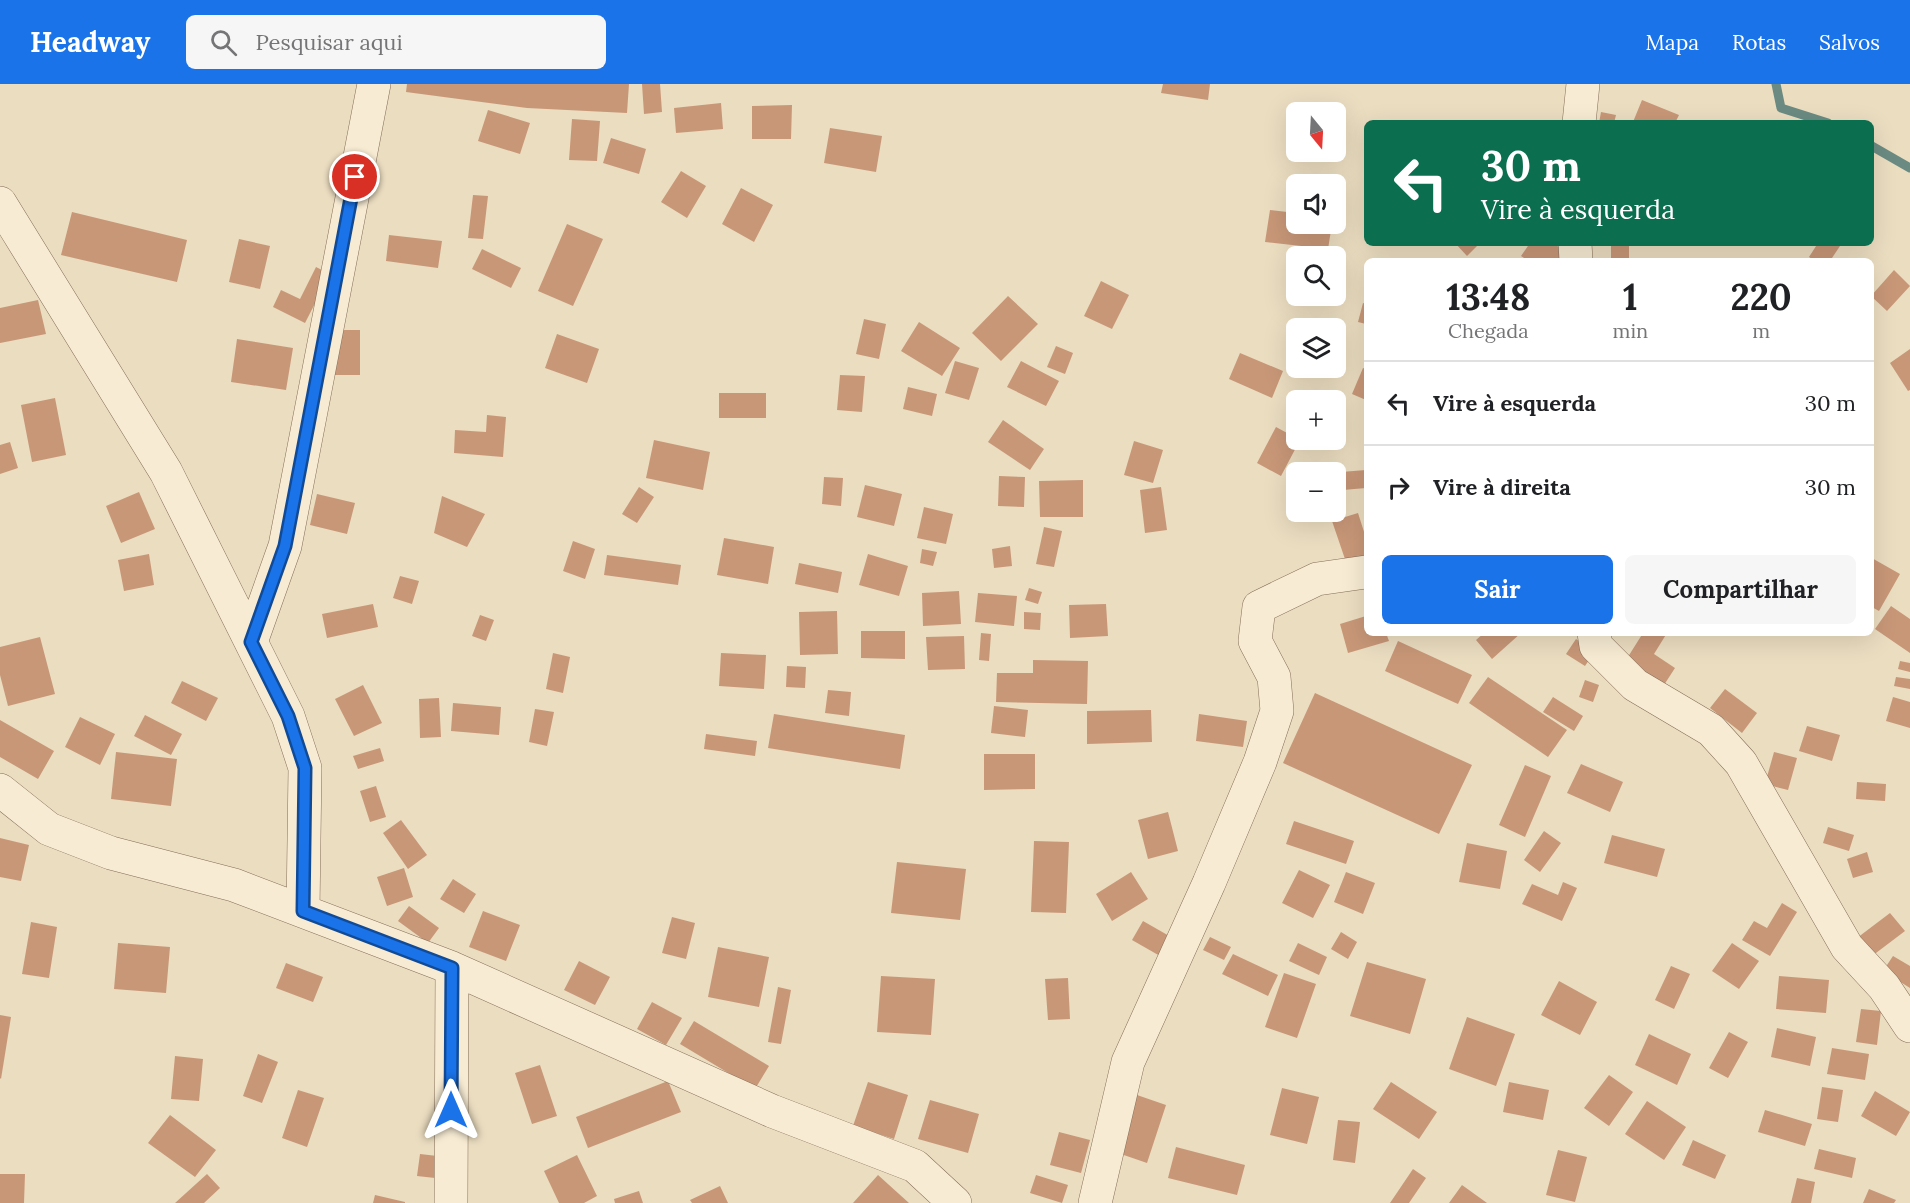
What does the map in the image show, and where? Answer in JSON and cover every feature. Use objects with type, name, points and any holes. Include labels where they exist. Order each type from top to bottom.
[{"type":"street","points":[[251,642],[285,546],[374,84]]},
{"type":"street","points":[[1579,120],[1583,84]]},
{"type":"street","points":[[0,203],[166,472],[288,716],[305,768],[303,911]]},
{"type":"street","points":[[1095,1203],[1128,1062],[1209,883],[1260,762],[1277,711],[1274,676],[1255,641],[1259,607],[1317,579],[1364,572]]},
{"type":"street","points":[[1594,636],[1596,646],[1635,685],[1711,730],[1741,763],[1847,947],[1884,987],[1910,1026]]},
{"type":"street","points":[[0,790],[49,829],[111,854],[234,885],[452,968],[772,1111],[915,1166],[955,1203]]},
{"type":"street","points":[[451,1203],[452,968]]},
{"type":"building","points":[[407,84],[629,84],[627,113],[527,108],[406,92]]},
{"type":"building","points":[[642,84],[660,84],[662,112],[644,114]]},
{"type":"building","points":[[1163,84],[1210,84],[1208,100],[1161,93]]},
{"type":"building","points":[[1642,100],[1679,115],[1676,120],[1634,120]]},
{"type":"building","points":[[721,103],[723,129],[676,133],[674,108]]},
{"type":"building","points":[[792,105],[791,139],[752,139],[752,106]]},
{"type":"building","points":[[488,110],[530,123],[520,154],[478,141]]},
{"type":"building","points":[[1601,112],[1616,115],[1615,120],[1600,120]]},
{"type":"building","points":[[572,119],[600,121],[597,161],[569,160]]},
{"type":"building","points":[[830,128],[882,136],[876,172],[824,163]]},
{"type":"building","points":[[611,138],[646,149],[639,174],[603,163]]},
{"type":"building","points":[[681,171],[706,186],[687,218],[661,202]]},
{"type":"building","points":[[741,188],[773,205],[754,242],[722,224]]},
{"type":"building","points":[[473,195],[488,196],[483,239],[468,238]]},
{"type":"building","points":[[1270,210],[1286,212],[1286,234],[1330,234],[1328,246],[1265,242]]},
{"type":"building","points":[[72,212],[187,240],[177,282],[61,255]]},
{"type":"building","points":[[567,224],[603,239],[573,306],[538,291]]},
{"type":"building","points":[[389,235],[442,241],[438,268],[386,261]]},
{"type":"building","points":[[239,239],[270,246],[260,289],[229,282]]},
{"type":"building","points":[[1458,246],[1477,246],[1467,256]]},
{"type":"building","points":[[1528,246],[1557,246],[1575,258],[1524,258],[1521,256]]},
{"type":"building","points":[[1611,246],[1629,246],[1629,258],[1611,258]]},
{"type":"building","points":[[1816,246],[1840,246],[1832,258],[1809,257]]},
{"type":"building","points":[[482,249],[521,268],[511,288],[472,269]]},
{"type":"building","points":[[316,267],[330,274],[305,323],[273,307],[281,290],[300,299]]},
{"type":"building","points":[[1894,270],[1910,286],[1887,311],[1874,299],[1874,293]]},
{"type":"building","points":[[1101,281],[1129,295],[1112,329],[1084,316]]},
{"type":"building","points":[[1008,296],[1038,324],[1001,361],[972,333]]},
{"type":"building","points":[[38,300],[46,334],[0,343],[0,308]]},
{"type":"building","points":[[1363,303],[1364,324],[1358,322]]},
{"type":"building","points":[[864,319],[886,324],[879,359],[856,354]]},
{"type":"building","points":[[919,322],[960,348],[942,376],[901,351]]},
{"type":"building","points":[[322,330],[360,330],[360,375],[322,375]]},
{"type":"building","points":[[557,334],[599,349],[587,383],[545,368]]},
{"type":"building","points":[[237,339],[293,348],[286,390],[231,382]]},
{"type":"building","points":[[1056,346],[1073,353],[1065,374],[1047,367]]},
{"type":"building","points":[[1910,349],[1910,390],[1908,391],[1890,363]]},
{"type":"building","points":[[1240,353],[1283,371],[1272,398],[1229,379]]},
{"type":"building","points":[[955,361],[979,368],[969,400],[945,393]]},
{"type":"building","points":[[1021,361],[1059,381],[1046,406],[1007,387]]},
{"type":"building","points":[[1363,368],[1364,368],[1364,399],[1352,394]]},
{"type":"building","points":[[840,375],[865,376],[862,412],[837,410]]},
{"type":"building","points":[[908,387],[937,394],[932,416],[903,409]]},
{"type":"building","points":[[719,393],[766,393],[766,418],[719,418]]},
{"type":"building","points":[[55,398],[66,455],[32,462],[21,405]]},
{"type":"building","points":[[487,415],[506,417],[503,457],[454,453],[455,430],[486,432]]},
{"type":"building","points":[[1003,420],[1044,449],[1030,470],[988,442]]},
{"type":"building","points":[[1276,427],[1286,432],[1286,450],[1295,450],[1288,462],[1286,462],[1281,476],[1257,463]]},
{"type":"building","points":[[654,440],[710,452],[703,490],[646,478]]},
{"type":"building","points":[[1134,441],[1163,450],[1153,483],[1124,475]]},
{"type":"building","points":[[10,442],[18,468],[0,474],[0,445]]},
{"type":"building","points":[[1364,470],[1364,488],[1346,490],[1346,472]]},
{"type":"building","points":[[999,476],[1025,477],[1024,507],[998,506]]},
{"type":"building","points":[[824,477],[843,478],[841,506],[822,504]]},
{"type":"building","points":[[1083,480],[1083,517],[1040,517],[1039,481]]},
{"type":"building","points":[[865,485],[902,494],[894,526],[857,517]]},
{"type":"building","points":[[639,487],[654,497],[637,523],[622,514]]},
{"type":"building","points":[[1161,487],[1167,530],[1145,533],[1140,490]]},
{"type":"building","points":[[139,492],[155,529],[121,543],[106,506]]},
{"type":"building","points":[[317,494],[355,503],[347,534],[310,525]]},
{"type":"building","points":[[442,496],[485,514],[467,547],[434,533]]},
{"type":"building","points":[[924,507],[953,514],[946,544],[917,538]]},
{"type":"building","points":[[1358,513],[1364,532],[1364,559],[1347,565],[1332,522],[1346,522],[1346,517]]},
{"type":"building","points":[[1044,527],[1062,531],[1054,567],[1036,564]]},
{"type":"building","points":[[724,538],[774,547],[768,584],[717,575]]},
{"type":"building","points":[[573,541],[595,549],[585,579],[563,571]]},
{"type":"building","points":[[1010,546],[1012,566],[994,568],[992,549]]},
{"type":"building","points":[[922,549],[937,552],[933,566],[920,563]]},
{"type":"building","points":[[149,554],[154,585],[124,591],[118,560]]},
{"type":"building","points":[[868,554],[908,566],[899,596],[859,585]]},
{"type":"building","points":[[607,555],[681,565],[678,585],[604,575]]},
{"type":"building","points":[[1874,559],[1900,574],[1879,611],[1874,608]]},
{"type":"building","points":[[799,563],[842,572],[838,593],[795,584]]},
{"type":"building","points":[[400,576],[419,581],[412,604],[393,598]]},
{"type":"building","points":[[1029,588],[1042,592],[1038,604],[1025,600]]},
{"type":"building","points":[[959,591],[961,624],[923,626],[922,593]]},
{"type":"building","points":[[978,593],[1017,596],[1014,626],[975,622]]},
{"type":"building","points":[[373,604],[378,627],[327,638],[322,614]]},
{"type":"building","points":[[1106,604],[1108,636],[1070,638],[1069,605]]},
{"type":"building","points":[[1891,606],[1910,619],[1910,653],[1875,629]]},
{"type":"building","points":[[837,611],[838,654],[800,655],[799,612]]},
{"type":"building","points":[[1024,612],[1041,613],[1040,630],[1024,629]]},
{"type":"building","points":[[480,615],[494,620],[486,641],[472,636]]},
{"type":"building","points":[[1364,617],[1364,636],[1387,636],[1389,641],[1348,653],[1340,624]]},
{"type":"building","points":[[861,631],[905,631],[905,659],[861,658]]},
{"type":"building","points":[[981,633],[991,634],[989,661],[979,660]]},
{"type":"building","points":[[964,636],[965,669],[928,670],[926,637]]},
{"type":"building","points":[[1481,636],[1518,636],[1492,659],[1476,640]]},
{"type":"building","points":[[1641,636],[1665,636],[1654,654],[1675,668],[1664,685],[1626,660]]},
{"type":"building","points":[[40,637],[55,694],[8,706],[0,675],[0,647]]},
{"type":"building","points":[[1576,639],[1595,651],[1585,666],[1566,654]]},
{"type":"building","points":[[1398,641],[1472,675],[1458,704],[1385,671]]},
{"type":"building","points":[[553,653],[570,657],[563,693],[546,689]]},
{"type":"building","points":[[721,653],[766,655],[764,689],[719,686]]},
{"type":"building","points":[[1033,660],[1088,661],[1087,704],[996,702],[997,673],[1033,673]]},
{"type":"building","points":[[1900,661],[1910,663],[1910,672],[1898,669]]},
{"type":"building","points":[[787,666],[806,667],[805,688],[786,687]]},
{"type":"building","points":[[1488,677],[1567,730],[1548,757],[1469,703]]},
{"type":"building","points":[[1896,677],[1910,679],[1910,689],[1894,686]]},
{"type":"building","points":[[1585,680],[1599,685],[1593,702],[1579,697]]},
{"type":"building","points":[[182,681],[218,698],[206,721],[171,703]]},
{"type":"building","points":[[363,685],[382,723],[354,736],[335,699]]},
{"type":"building","points":[[1725,689],[1757,713],[1742,733],[1710,708]]},
{"type":"building","points":[[828,690],[851,692],[849,716],[825,713]]},
{"type":"building","points":[[1315,693],[1472,765],[1439,834],[1283,763]]},
{"type":"building","points":[[1553,697],[1583,716],[1574,731],[1543,712]]},
{"type":"building","points":[[1893,697],[1910,702],[1910,728],[1886,721]]},
{"type":"building","points":[[439,698],[441,737],[420,738],[419,699]]},
{"type":"building","points":[[453,703],[501,707],[499,735],[451,731]]},
{"type":"building","points":[[994,706],[1028,710],[1025,737],[991,733]]},
{"type":"building","points":[[535,709],[554,712],[547,746],[529,742]]},
{"type":"building","points":[[1151,710],[1152,742],[1087,744],[1087,711]]},
{"type":"building","points":[[774,714],[905,735],[900,769],[768,748]]},
{"type":"building","points":[[1199,714],[1247,721],[1243,747],[1196,741]]},
{"type":"building","points":[[145,715],[182,734],[171,755],[134,736]]},
{"type":"building","points":[[80,717],[115,734],[100,765],[65,747]]},
{"type":"building","points":[[0,720],[54,751],[38,779],[0,757]]},
{"type":"building","points":[[1807,726],[1840,735],[1832,761],[1799,751]]},
{"type":"building","points":[[706,734],[757,741],[755,756],[704,749]]},
{"type":"building","points":[[380,748],[384,761],[358,769],[353,756]]},
{"type":"building","points":[[116,752],[177,759],[171,806],[111,799]]},
{"type":"building","points":[[1774,752],[1797,758],[1788,790],[1765,784]]},
{"type":"building","points":[[984,754],[1035,754],[1035,789],[984,790]]},
{"type":"building","points":[[1581,764],[1623,782],[1610,812],[1567,793]]},
{"type":"building","points":[[1525,765],[1551,776],[1525,837],[1499,825]]},
{"type":"building","points":[[1857,782],[1886,784],[1885,801],[1856,799]]},
{"type":"building","points":[[376,786],[386,817],[370,822],[360,791]]},
{"type":"building","points":[[1168,812],[1178,851],[1148,859],[1138,820]]},
{"type":"building","points":[[401,820],[427,855],[408,869],[383,833]]},
{"type":"building","points":[[1294,821],[1354,841],[1346,864],[1286,844]]},
{"type":"building","points":[[1828,827],[1854,835],[1849,851],[1823,843]]},
{"type":"building","points":[[1544,831],[1561,843],[1540,872],[1524,860]]},
{"type":"building","points":[[1612,835],[1665,849],[1657,877],[1604,863]]},
{"type":"building","points":[[0,838],[29,845],[21,881],[0,877]]},
{"type":"building","points":[[1034,841],[1069,842],[1066,913],[1031,912]]},
{"type":"building","points":[[1467,843],[1507,851],[1500,889],[1459,882]]},
{"type":"building","points":[[1867,852],[1873,872],[1853,878],[1847,859]]},
{"type":"building","points":[[897,862],[966,869],[960,920],[891,913]]},
{"type":"building","points":[[404,868],[413,897],[387,906],[377,877]]},
{"type":"building","points":[[1299,870],[1330,885],[1313,918],[1282,903]]},
{"type":"building","points":[[1131,872],[1148,899],[1112,921],[1096,894]]},
{"type":"building","points":[[1346,872],[1375,883],[1363,914],[1334,902]]},
{"type":"building","points":[[453,879],[476,894],[464,913],[440,899]]},
{"type":"building","points":[[1563,882],[1577,888],[1562,921],[1522,904],[1532,884],[1558,895]]},
{"type":"building","points":[[1782,903],[1797,912],[1770,956],[1742,940],[1754,921],[1767,928]]},
{"type":"building","points":[[409,906],[439,928],[428,943],[398,921]]},
{"type":"building","points":[[483,911],[520,925],[506,961],[469,947]]},
{"type":"building","points":[[1890,913],[1905,931],[1872,956],[1857,938]]},
{"type":"building","points":[[672,917],[695,923],[686,959],[662,953]]},
{"type":"building","points":[[1143,921],[1171,937],[1160,956],[1132,940]]},
{"type":"building","points":[[31,922],[57,927],[49,978],[22,974]]},
{"type":"building","points":[[1341,932],[1357,942],[1348,959],[1331,949]]},
{"type":"building","points":[[1210,937],[1231,947],[1224,960],[1203,950]]},
{"type":"building","points":[[118,943],[170,947],[166,993],[114,989]]},
{"type":"building","points":[[1298,943],[1327,957],[1319,975],[1289,961]]},
{"type":"building","points":[[1732,943],[1759,961],[1739,989],[1712,971]]},
{"type":"building","points":[[718,947],[769,957],[759,1007],[708,997]]},
{"type":"building","points":[[1233,954],[1278,975],[1268,996],[1222,974]]},
{"type":"building","points":[[1893,956],[1910,966],[1910,988],[1883,971]]},
{"type":"building","points":[[579,961],[610,977],[595,1005],[564,990]]},
{"type":"building","points":[[1367,962],[1426,979],[1410,1034],[1350,1016]]},
{"type":"building","points":[[286,963],[323,977],[313,1002],[276,988]]},
{"type":"building","points":[[1671,966],[1690,974],[1674,1009],[1655,1000]]},
{"type":"building","points":[[1284,973],[1316,984],[1297,1038],[1265,1027]]},
{"type":"building","points":[[881,976],[935,979],[931,1035],[877,1032]]},
{"type":"building","points":[[1779,976],[1829,980],[1826,1013],[1776,1009]]},
{"type":"building","points":[[1068,978],[1070,1019],[1048,1020],[1045,979]]},
{"type":"building","points":[[1559,981],[1597,1002],[1580,1035],[1541,1015]]},
{"type":"building","points":[[778,987],[791,990],[781,1044],[768,1042]]},
{"type":"building","points":[[652,1002],[682,1018],[666,1045],[637,1029]]},
{"type":"building","points":[[1861,1009],[1881,1011],[1877,1045],[1856,1042]]},
{"type":"building","points":[[0,1015],[11,1017],[1,1079],[0,1078]]},
{"type":"building","points":[[1467,1017],[1515,1034],[1496,1086],[1449,1069]]},
{"type":"building","points":[[694,1021],[769,1066],[755,1089],[680,1044]]},
{"type":"building","points":[[1777,1028],[1816,1037],[1810,1066],[1771,1057]]},
{"type":"building","points":[[1729,1032],[1748,1042],[1728,1078],[1709,1068]]},
{"type":"building","points":[[1649,1034],[1691,1054],[1677,1085],[1635,1065]]},
{"type":"building","points":[[1832,1048],[1869,1054],[1865,1080],[1827,1074]]},
{"type":"building","points":[[258,1054],[278,1062],[262,1103],[243,1096]]},
{"type":"building","points":[[175,1056],[203,1059],[199,1101],[171,1099]]},
{"type":"building","points":[[540,1065],[557,1116],[532,1124],[515,1073]]},
{"type":"building","points":[[1609,1075],[1633,1092],[1609,1126],[1584,1108]]},
{"type":"building","points":[[668,1081],[681,1112],[588,1148],[576,1117]]},
{"type":"building","points":[[868,1082],[908,1095],[894,1139],[853,1126]]},
{"type":"building","points":[[1391,1082],[1437,1112],[1419,1139],[1373,1109]]},
{"type":"building","points":[[1509,1082],[1549,1090],[1543,1120],[1503,1112]]},
{"type":"building","points":[[1822,1087],[1843,1090],[1838,1122],[1817,1119]]},
{"type":"building","points":[[1282,1088],[1319,1097],[1307,1144],[1270,1135]]},
{"type":"building","points":[[298,1090],[324,1098],[307,1147],[282,1138]]},
{"type":"building","points":[[1875,1091],[1910,1112],[1896,1136],[1861,1116]]},
{"type":"building","points":[[1137,1095],[1166,1105],[1147,1163],[1118,1153]]},
{"type":"building","points":[[930,1100],[979,1114],[968,1153],[918,1139]]},
{"type":"building","points":[[1647,1101],[1686,1127],[1664,1160],[1625,1134]]},
{"type":"building","points":[[1765,1110],[1812,1124],[1805,1146],[1758,1132]]},
{"type":"building","points":[[170,1115],[216,1150],[195,1177],[148,1143]]},
{"type":"building","points":[[1338,1120],[1360,1122],[1355,1163],[1333,1160]]},
{"type":"building","points":[[1059,1132],[1090,1140],[1081,1173],[1050,1165]]},
{"type":"building","points":[[1693,1140],[1726,1155],[1715,1179],[1682,1165]]},
{"type":"building","points":[[1176,1147],[1245,1165],[1237,1195],[1168,1178]]},
{"type":"building","points":[[1819,1149],[1856,1158],[1852,1178],[1814,1169]]},
{"type":"building","points":[[1558,1150],[1587,1157],[1575,1202],[1546,1195]]},
{"type":"building","points":[[420,1154],[446,1157],[444,1179],[417,1176]]},
{"type":"building","points":[[577,1155],[597,1196],[584,1203],[559,1203],[544,1171]]},
{"type":"building","points":[[1413,1169],[1426,1178],[1409,1203],[1390,1203]]},
{"type":"building","points":[[0,1174],[25,1174],[24,1203],[0,1203]]},
{"type":"building","points":[[207,1174],[220,1188],[204,1203],[175,1203]]},
{"type":"building","points":[[878,1175],[909,1203],[853,1203]]},
{"type":"building","points":[[1036,1175],[1068,1185],[1062,1203],[1030,1193]]},
{"type":"building","points":[[1797,1178],[1815,1182],[1811,1203],[1791,1203]]},
{"type":"building","points":[[1462,1185],[1487,1203],[1449,1203]]},
{"type":"building","points":[[720,1186],[728,1203],[692,1203],[690,1200]]},
{"type":"building","points":[[1869,1189],[1896,1200],[1894,1203],[1863,1203]]},
{"type":"building","points":[[639,1191],[643,1203],[615,1203],[614,1199]]},
{"type":"building","points":[[375,1195],[405,1202],[405,1203],[373,1203]]},
{"type":"waterway","points":[[1776,84],[1781,108],[1819,120]]},
{"type":"waterway","points":[[1874,147],[1910,168]]},
{"type":"route","points":[[355,177],[285,546],[251,642],[288,716],[305,768],[302,830],[303,911],[452,968],[451,1110]]}]
